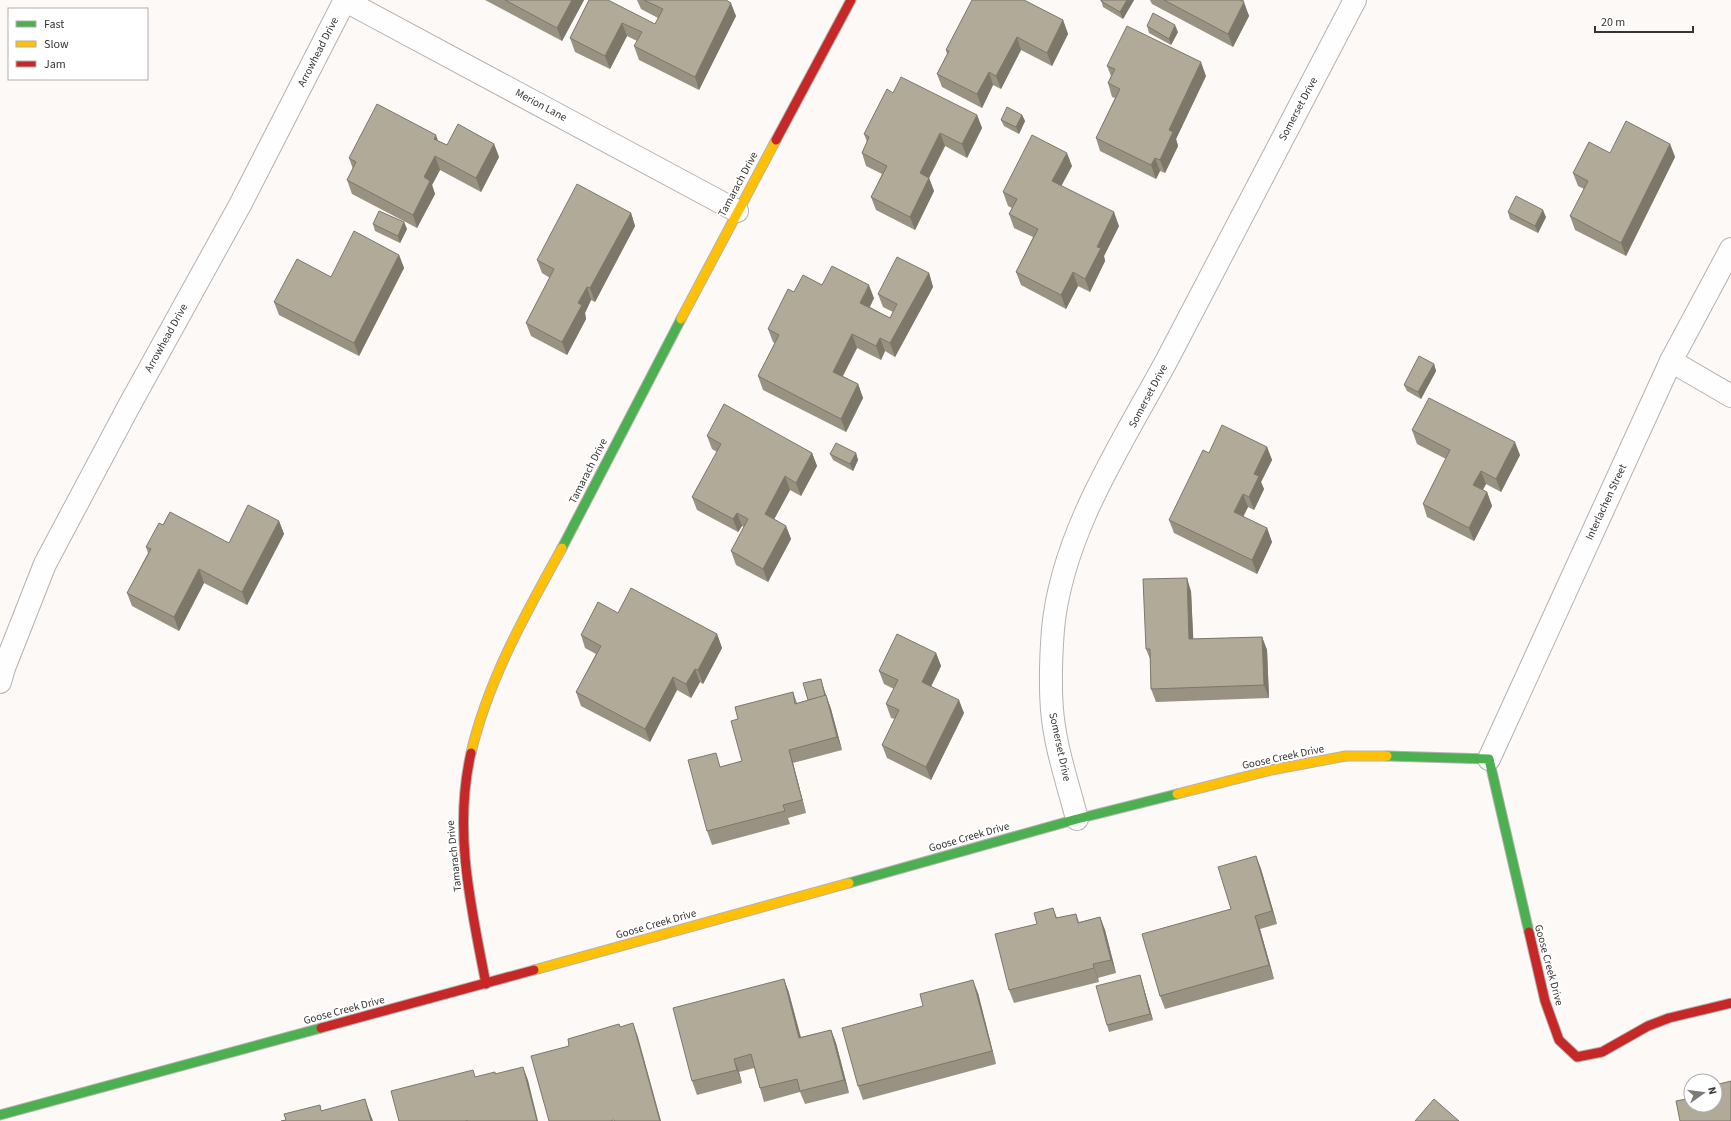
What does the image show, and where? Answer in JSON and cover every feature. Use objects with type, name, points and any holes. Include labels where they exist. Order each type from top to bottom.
[{"type":"street","name":"Merion Lane","points":[[345,0],[737,211]]},
{"type":"street","name":"Arrowhead Drive","points":[[0,682],[4,668],[45,564],[129,406],[240,205],[345,0]]},
{"type":"street","name":"Tamarach Drive","points":[[486,984],[472,907],[461,822],[466,775],[488,698],[507,652],[737,211],[851,0]]},
{"type":"street","name":"Somerset Drive","points":[[1077,819],[1056,740],[1052,710],[1053,628],[1060,590],[1075,540],[1095,493],[1146,400],[1355,0]]},
{"type":"street","name":"Interlachen Street","points":[[1489,759],[1671,361],[1731,249]]},
{"type":"street","points":[[1671,361],[1731,396]]},
{"type":"street","name":"Goose Creek Drive","points":[[1,1111],[486,984],[1077,819],[1271,770],[1346,756],[1427,756],[1489,759],[1535,968],[1559,1040],[1577,1057],[1602,1052],[1648,1026],[1669,1018],[1731,1003]]},
{"type":"building","points":[[505,0],[572,0],[557,28]]},
{"type":"building","points":[[589,0],[608,0],[655,24],[663,9],[644,0],[726,0],[731,3],[695,77],[634,46],[642,32],[622,23],[605,56],[570,38]]},
{"type":"building","points":[[972,0],[1024,0],[1063,20],[1047,53],[1017,37],[996,76],[989,72],[977,94],[937,74],[949,51],[946,50]]},
{"type":"building","points":[[1101,0],[1127,0],[1120,12]]},
{"type":"building","points":[[1164,0],[1240,0],[1244,2],[1228,34]]},
{"type":"building","points":[[1153,13],[1175,25],[1169,39],[1147,26]]},
{"type":"building","points":[[1127,26],[1201,62],[1169,130],[1173,132],[1160,160],[1155,158],[1151,165],[1096,138],[1120,89],[1108,83],[1115,69],[1107,66]]},
{"type":"building","points":[[901,77],[977,115],[962,144],[940,133],[920,173],[929,178],[910,217],[871,197],[887,166],[862,153],[869,137],[864,134],[887,89],[893,93]]},
{"type":"building","points":[[377,104],[436,135],[434,139],[447,145],[458,124],[494,144],[476,178],[435,156],[424,177],[430,181],[413,215],[347,180],[356,162],[349,158]]},
{"type":"building","points":[[1007,107],[1022,115],[1016,127],[1001,120]]},
{"type":"building","points":[[1626,121],[1670,144],[1621,243],[1570,216],[1588,181],[1573,173],[1589,142],[1610,153]]},
{"type":"building","points":[[1032,135],[1067,153],[1052,181],[1114,212],[1097,247],[1101,248],[1085,279],[1073,272],[1061,295],[1016,272],[1038,229],[1009,214],[1017,199],[1003,192]]},
{"type":"building","points":[[577,184],[631,213],[590,288],[587,287],[578,303],[582,305],[562,342],[526,323],[554,269],[537,260]]},
{"type":"building","points":[[1516,196],[1543,210],[1535,226],[1508,212]]},
{"type":"building","points":[[379,211],[404,222],[398,236],[373,224]]},
{"type":"building","points":[[354,231],[399,255],[354,343],[274,302],[297,259],[331,277]]},
{"type":"building","points":[[897,257],[929,273],[890,343],[880,338],[876,346],[852,334],[833,372],[858,384],[841,419],[758,376],[779,335],[768,329],[788,289],[794,292],[803,275],[822,285],[832,266],[869,285],[860,303],[890,318],[897,304],[878,294]]},
{"type":"building","points":[[1419,356],[1434,364],[1418,392],[1404,385]]},
{"type":"building","points":[[1429,398],[1515,442],[1496,479],[1481,471],[1473,485],[1487,492],[1469,528],[1423,504],[1450,450],[1412,430]]},
{"type":"building","points":[[724,404],[812,453],[796,483],[785,476],[765,514],[786,526],[763,569],[731,551],[748,519],[737,513],[733,519],[692,497],[721,444],[707,436]]},
{"type":"building","points":[[1222,425],[1267,447],[1254,474],[1259,476],[1249,497],[1243,494],[1234,512],[1267,528],[1252,560],[1169,520],[1203,450],[1209,453]]},
{"type":"building","points":[[836,443],[856,453],[850,464],[830,454]]},
{"type":"building","points":[[248,505],[279,521],[242,592],[199,569],[174,617],[127,593],[151,549],[146,547],[159,523],[163,525],[170,512],[229,543]]},
{"type":"building","points":[[1187,578],[1189,639],[1262,637],[1264,685],[1151,689],[1150,649],[1146,649],[1143,579]]},
{"type":"building","points":[[631,588],[717,634],[698,670],[695,669],[686,684],[673,677],[645,729],[576,692],[601,646],[581,635],[598,602],[618,613]]},
{"type":"building","points":[[897,634],[936,653],[922,682],[959,700],[926,767],[882,745],[899,710],[886,704],[898,680],[879,671]]},
{"type":"building","points":[[821,679],[825,696],[808,700],[803,683]]},
{"type":"building","points":[[793,692],[795,704],[826,695],[837,737],[789,750],[802,800],[783,805],[785,811],[707,831],[688,760],[716,753],[720,767],[742,761],[731,721],[738,719],[735,707]]},
{"type":"building","points":[[1256,856],[1272,911],[1255,916],[1269,965],[1160,996],[1142,934],[1231,909],[1218,867]]},
{"type":"building","points":[[1053,908],[1056,918],[1076,914],[1078,923],[1100,917],[1111,960],[1093,964],[1094,968],[1009,990],[995,934],[1037,924],[1034,913]]},
{"type":"building","points":[[1140,975],[1150,1014],[1107,1025],[1096,986]]},
{"type":"building","points":[[784,979],[799,1038],[831,1030],[844,1080],[800,1091],[797,1079],[760,1088],[751,1054],[734,1059],[737,1070],[692,1081],[673,1008]]},
{"type":"building","points":[[973,980],[992,1051],[858,1086],[842,1028],[923,1006],[920,994]]},
{"type":"building","points":[[633,1023],[660,1121],[549,1121],[531,1056],[569,1046],[568,1039],[619,1024],[620,1027]]},
{"type":"building","points":[[523,1067],[537,1121],[399,1121],[391,1091],[473,1070],[475,1077]]},
{"type":"building","points":[[1731,1081],[1731,1121],[1680,1121],[1676,1101],[1683,1100],[1683,1113],[1723,1113],[1723,1083]]},
{"type":"building","points":[[365,1099],[371,1121],[281,1121],[286,1120],[284,1114],[320,1105],[321,1111]]},
{"type":"building","points":[[1434,1099],[1459,1121],[1415,1121]]},
{"type":"traffic: fast","points":[[562,548],[681,319]]},
{"type":"traffic: fast","points":[[1387,756],[1489,759],[1529,932]]},
{"type":"traffic: fast","points":[[849,883],[1077,819],[1177,794]]},
{"type":"traffic: fast","points":[[0,1115],[321,1028]]},
{"type":"traffic: slow","points":[[681,319],[776,140]]},
{"type":"traffic: slow","points":[[471,753],[487,699],[509,648],[562,548]]},
{"type":"traffic: slow","points":[[1177,794],[1271,770],[1346,756],[1387,756]]},
{"type":"traffic: slow","points":[[534,970],[849,883]]},
{"type":"traffic: jam","points":[[776,140],[851,0]]},
{"type":"traffic: jam","points":[[471,753],[466,782],[464,840],[470,898],[486,984]]},
{"type":"traffic: jam","points":[[1529,932],[1545,1001],[1559,1040],[1577,1057],[1602,1052],[1648,1026],[1669,1018],[1731,1003]]},
{"type":"traffic: jam","points":[[321,1028],[534,970]]}]
